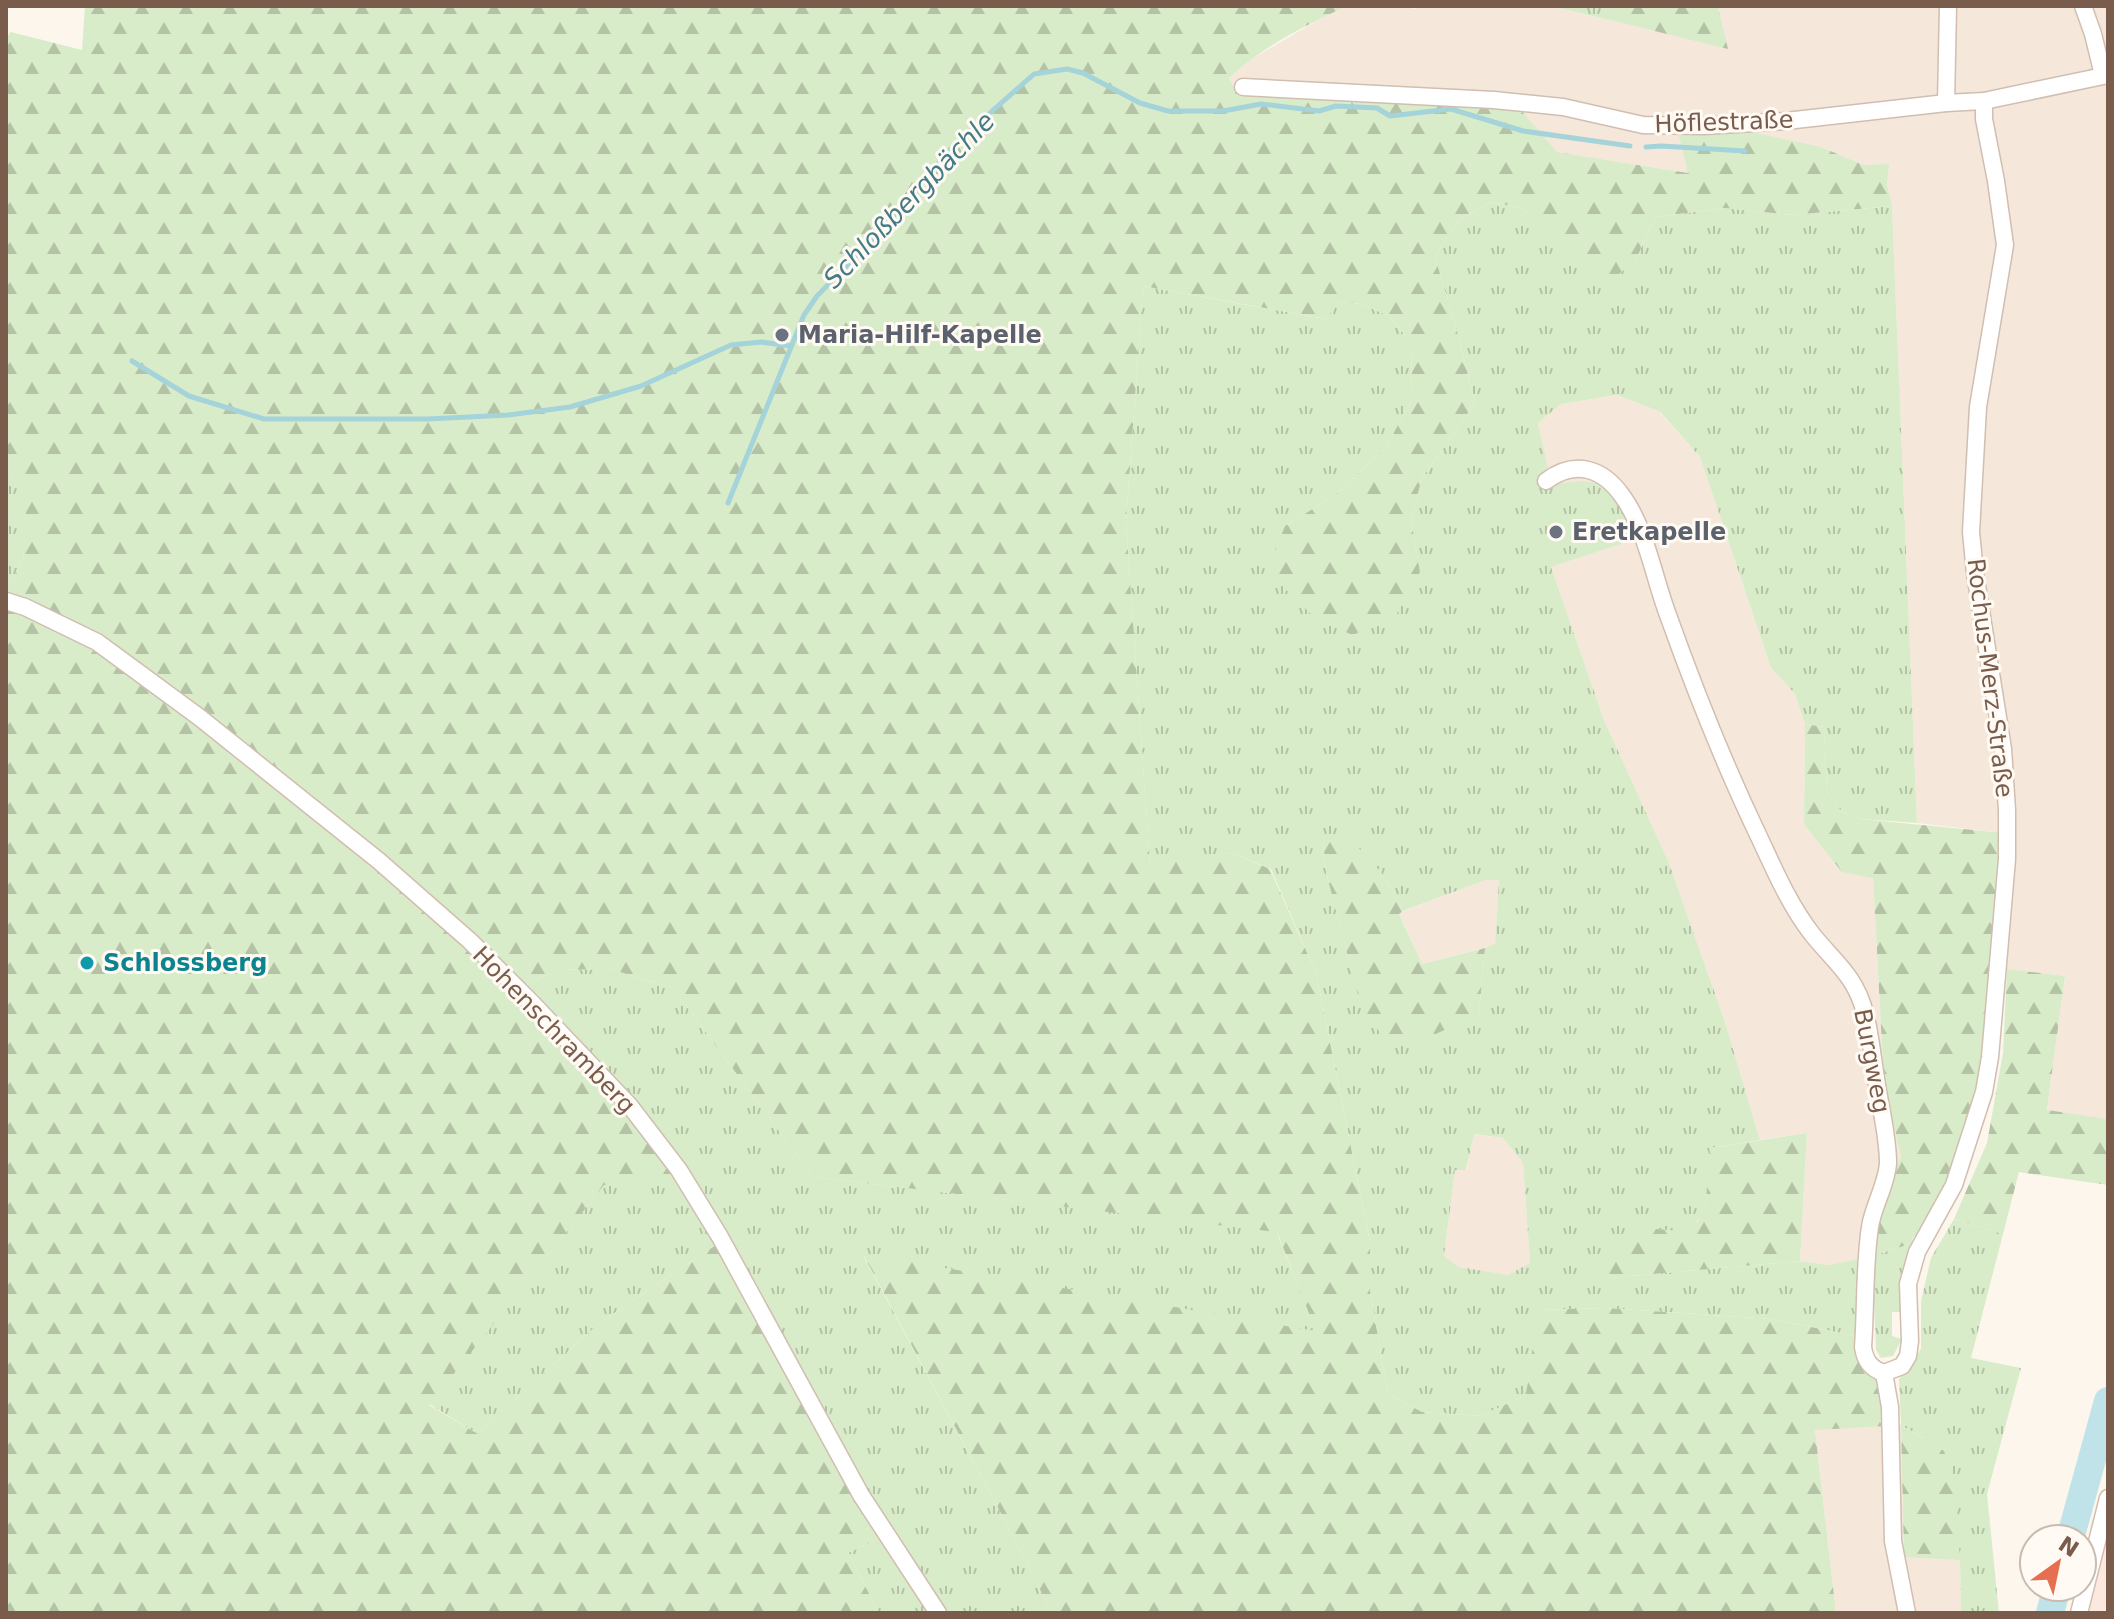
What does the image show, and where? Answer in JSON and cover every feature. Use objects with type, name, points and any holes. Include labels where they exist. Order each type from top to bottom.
[{"type":"street","points":[[1946,103],[1948,6]]},
{"type":"street","points":[[2083,6],[2106,75]]},
{"type":"street","name":"Höflestraße","points":[[1243,87],[1494,100],[1563,107],[1643,125],[1704,126],[1984,101],[2106,75]]},
{"type":"street","name":"Rochus-Merz-Straße","points":[[1884,1373],[1902,1366],[1908,1356],[1908,1284],[1917,1252],[1954,1185],[1984,1092],[1990,1057],[2007,859],[2003,749],[1971,532],[1978,407],[2005,245],[1984,119],[1984,101]]},
{"type":"street","name":"Burgweg","points":[[1546,481],[1570,468],[1586,469],[1607,479],[1624,497],[1639,526],[1703,710],[1761,841],[1791,902],[1811,934],[1845,970],[1857,991],[1866,1020],[1888,1166],[1871,1222],[1866,1252],[1863,1347],[1870,1366],[1884,1373],[1890,1407],[1893,1541],[1907,1613]]},
{"type":"street","name":"Hohenschramberg","points":[[6,601],[97,642],[199,717],[379,861],[470,941],[630,1106],[679,1170],[704,1210],[861,1495],[938,1613]]},
{"type":"street","points":[[2079,1613],[2108,1498]]},
{"type":"shaded area","points":[[1347,6],[1410,6],[1412,9],[1432,6],[1551,6],[1727,48],[1718,6],[2108,6],[2108,1119],[2047,1111],[2065,976],[1992,967],[2004,833],[1917,823],[1888,165],[1864,165],[1821,147],[1679,133],[1689,173],[1556,152],[1520,109],[1265,93],[1238,95],[1229,78],[1245,63]]},
{"type":"shaded area","points":[[1617,395],[1659,412],[1700,457],[1771,668],[1795,694],[1805,724],[1804,824],[1873,877],[1884,1083],[1901,1157],[1877,1209],[1872,1256],[1828,1265],[1800,1261],[1807,1133],[1760,1140],[1725,1022],[1669,863],[1604,720],[1551,567],[1636,539],[1552,486],[1538,423],[1561,404]]},
{"type":"shaded area","points":[[1486,880],[1499,880],[1495,945],[1422,964],[1399,913]]},
{"type":"shaded area","points":[[1473,1134],[1503,1138],[1523,1163],[1530,1263],[1508,1276],[1459,1267],[1444,1256],[1455,1170],[1467,1170]]},
{"type":"shaded area","points":[[1901,1425],[1904,1556],[1960,1560],[1961,1613],[1836,1613],[1815,1429]]},
{"type":"shaded area","points":[[2108,1531],[2108,1613],[2088,1613],[2090,1603],[2098,1603],[2098,1572]]},
{"type":"green space","points":[[85,6],[1347,6],[1285,38],[1242,67],[1229,78],[1238,95],[1265,93],[1520,109],[1557,152],[1688,173],[1678,132],[1751,132],[1821,147],[1864,165],[1889,164],[1887,184],[1892,206],[1792,215],[1725,208],[1655,217],[1635,262],[1608,282],[1575,260],[1522,208],[1491,202],[1457,222],[1435,257],[1475,403],[1422,478],[1411,519],[1420,572],[1393,621],[1352,635],[1313,616],[1267,571],[1285,526],[1332,497],[1385,449],[1412,399],[1411,343],[1389,316],[1361,304],[1339,302],[1326,319],[1143,286],[1126,522],[1150,864],[1232,853],[1270,869],[1316,973],[1370,1242],[1370,1291],[1388,1394],[1422,1412],[1481,1416],[1526,1395],[1538,1310],[1606,1308],[1772,1319],[1855,1336],[1862,1362],[1882,1383],[1886,1426],[1815,1430],[1836,1613],[1052,1613],[863,1254],[1316,1331],[1277,1232],[813,1177],[673,988],[610,969],[558,970],[528,983],[524,1003],[628,1114],[676,1175],[604,1185],[429,1405],[478,1434],[598,1324],[719,1243],[879,1538],[848,1553],[879,1613],[6,1613],[6,583],[12,579],[23,560],[26,512],[11,472],[6,468],[6,37],[11,32],[82,50]]},
{"type":"green space","points":[[1551,6],[1618,6],[1618,22]]},
{"type":"green space","points":[[1618,6],[1718,6],[1728,49],[1618,22]]},
{"type":"green space","points":[[1491,202],[1522,208],[1575,260],[1635,262],[1655,217],[1725,208],[1792,215],[1892,206],[1917,823],[1860,819],[1841,811],[1827,792],[1824,727],[1805,724],[1795,694],[1771,668],[1700,457],[1660,412],[1617,395],[1561,404],[1538,423],[1552,485],[1586,481],[1598,484],[1615,498],[1636,539],[1551,567],[1604,720],[1669,863],[1725,1022],[1760,1140],[1710,1148],[1707,1196],[1699,1218],[1683,1231],[1656,1229],[1608,1278],[1800,1261],[1828,1265],[1857,1259],[1860,1298],[1855,1336],[1772,1319],[1606,1308],[1539,1310],[1526,1395],[1481,1416],[1422,1412],[1388,1394],[1370,1291],[1370,1242],[1316,973],[1271,869],[1232,853],[1150,865],[1126,522],[1143,286],[1325,319],[1339,302],[1361,304],[1389,316],[1411,343],[1412,399],[1385,449],[1332,497],[1285,526],[1420,573],[1411,519],[1422,478],[1475,403],[1435,257],[1457,222]],"holes":[[[1323,842],[1380,871],[1403,911],[1486,880],[1499,880],[1495,944],[1485,948],[1479,1014],[1361,1006],[1326,872]],[[1474,1134],[1503,1138],[1523,1163],[1530,1263],[1508,1275],[1459,1267],[1444,1256],[1455,1170],[1466,1170]]]},
{"type":"green space","points":[[6,468],[11,472],[27,512],[23,560],[12,579],[6,583]]},
{"type":"green space","points":[[1805,724],[1824,727],[1827,792],[1841,811],[1860,819],[2005,833],[1988,1052],[1960,1166],[1931,1217],[1907,1245],[1872,1256],[1877,1209],[1901,1157],[1884,1083],[1873,878],[1842,872],[1804,824]]},
{"type":"green space","points":[[1337,839],[1356,845],[1380,871],[1403,911],[1399,914],[1422,964],[1485,948],[1479,1014],[1425,1039],[1387,1042],[1361,1007],[1326,872],[1323,842]]},
{"type":"green space","points":[[610,969],[673,988],[813,1177],[1276,1231],[1317,1332],[863,1255],[1052,1613],[879,1613],[848,1553],[879,1538],[719,1243],[598,1324],[478,1434],[429,1404],[604,1185],[524,1003],[528,983],[558,970]]},
{"type":"green space","points":[[2007,969],[2065,976],[2047,1110],[2108,1119],[2108,1185],[2019,1172],[2003,1234],[1954,1219],[1987,1143],[2003,1053]]},
{"type":"green space","points":[[1807,1133],[1800,1261],[1608,1278],[1604,1260],[1621,1234],[1656,1229],[1681,1231],[1697,1222],[1706,1200],[1710,1148]]},
{"type":"green space","points":[[1954,1219],[2003,1234],[1971,1358],[2021,1368],[1987,1494],[1999,1613],[1961,1613],[1960,1560],[1923,1438],[1901,1425],[1899,1379],[1921,1349],[1921,1301],[1931,1258]]},
{"type":"green space","points":[[1913,1237],[1905,1267],[1904,1312],[1892,1312],[1892,1336],[1902,1339],[1893,1356],[1881,1358],[1876,1350],[1872,1256],[1907,1245]]},
{"type":"green space","points":[[1901,1425],[1944,1451],[1954,1478],[1960,1560],[1904,1557]]},
{"type":"waterway","name":"Schloßbergbächle","points":[[728,503],[804,315],[817,296],[876,236],[956,143],[1034,74],[1067,69],[1083,73],[1140,103],[1168,111],[1223,111],[1261,104],[1319,111],[1336,106],[1377,108],[1390,116],[1451,109],[1523,131],[1630,146]]},
{"type":"waterway","name":"Schloßbergbächle","points":[[1646,147],[1745,151]]},
{"type":"waterway","points":[[132,361],[189,396],[264,419],[428,419],[508,415],[570,407],[641,386],[731,345],[761,342],[791,346]]},
{"type":"waterway","points":[[2074,1523],[2108,1401]]},
{"type":"waterway","points":[[2050,1613],[2053,1603]]},
{"type":"place","name":"Maria-Hilf-Kapelle","points":[[782,335]]},
{"type":"place","name":"Eretkapelle","points":[[1556,532]]},
{"type":"place","name":"Schlossberg","points":[[87,963]]}]
